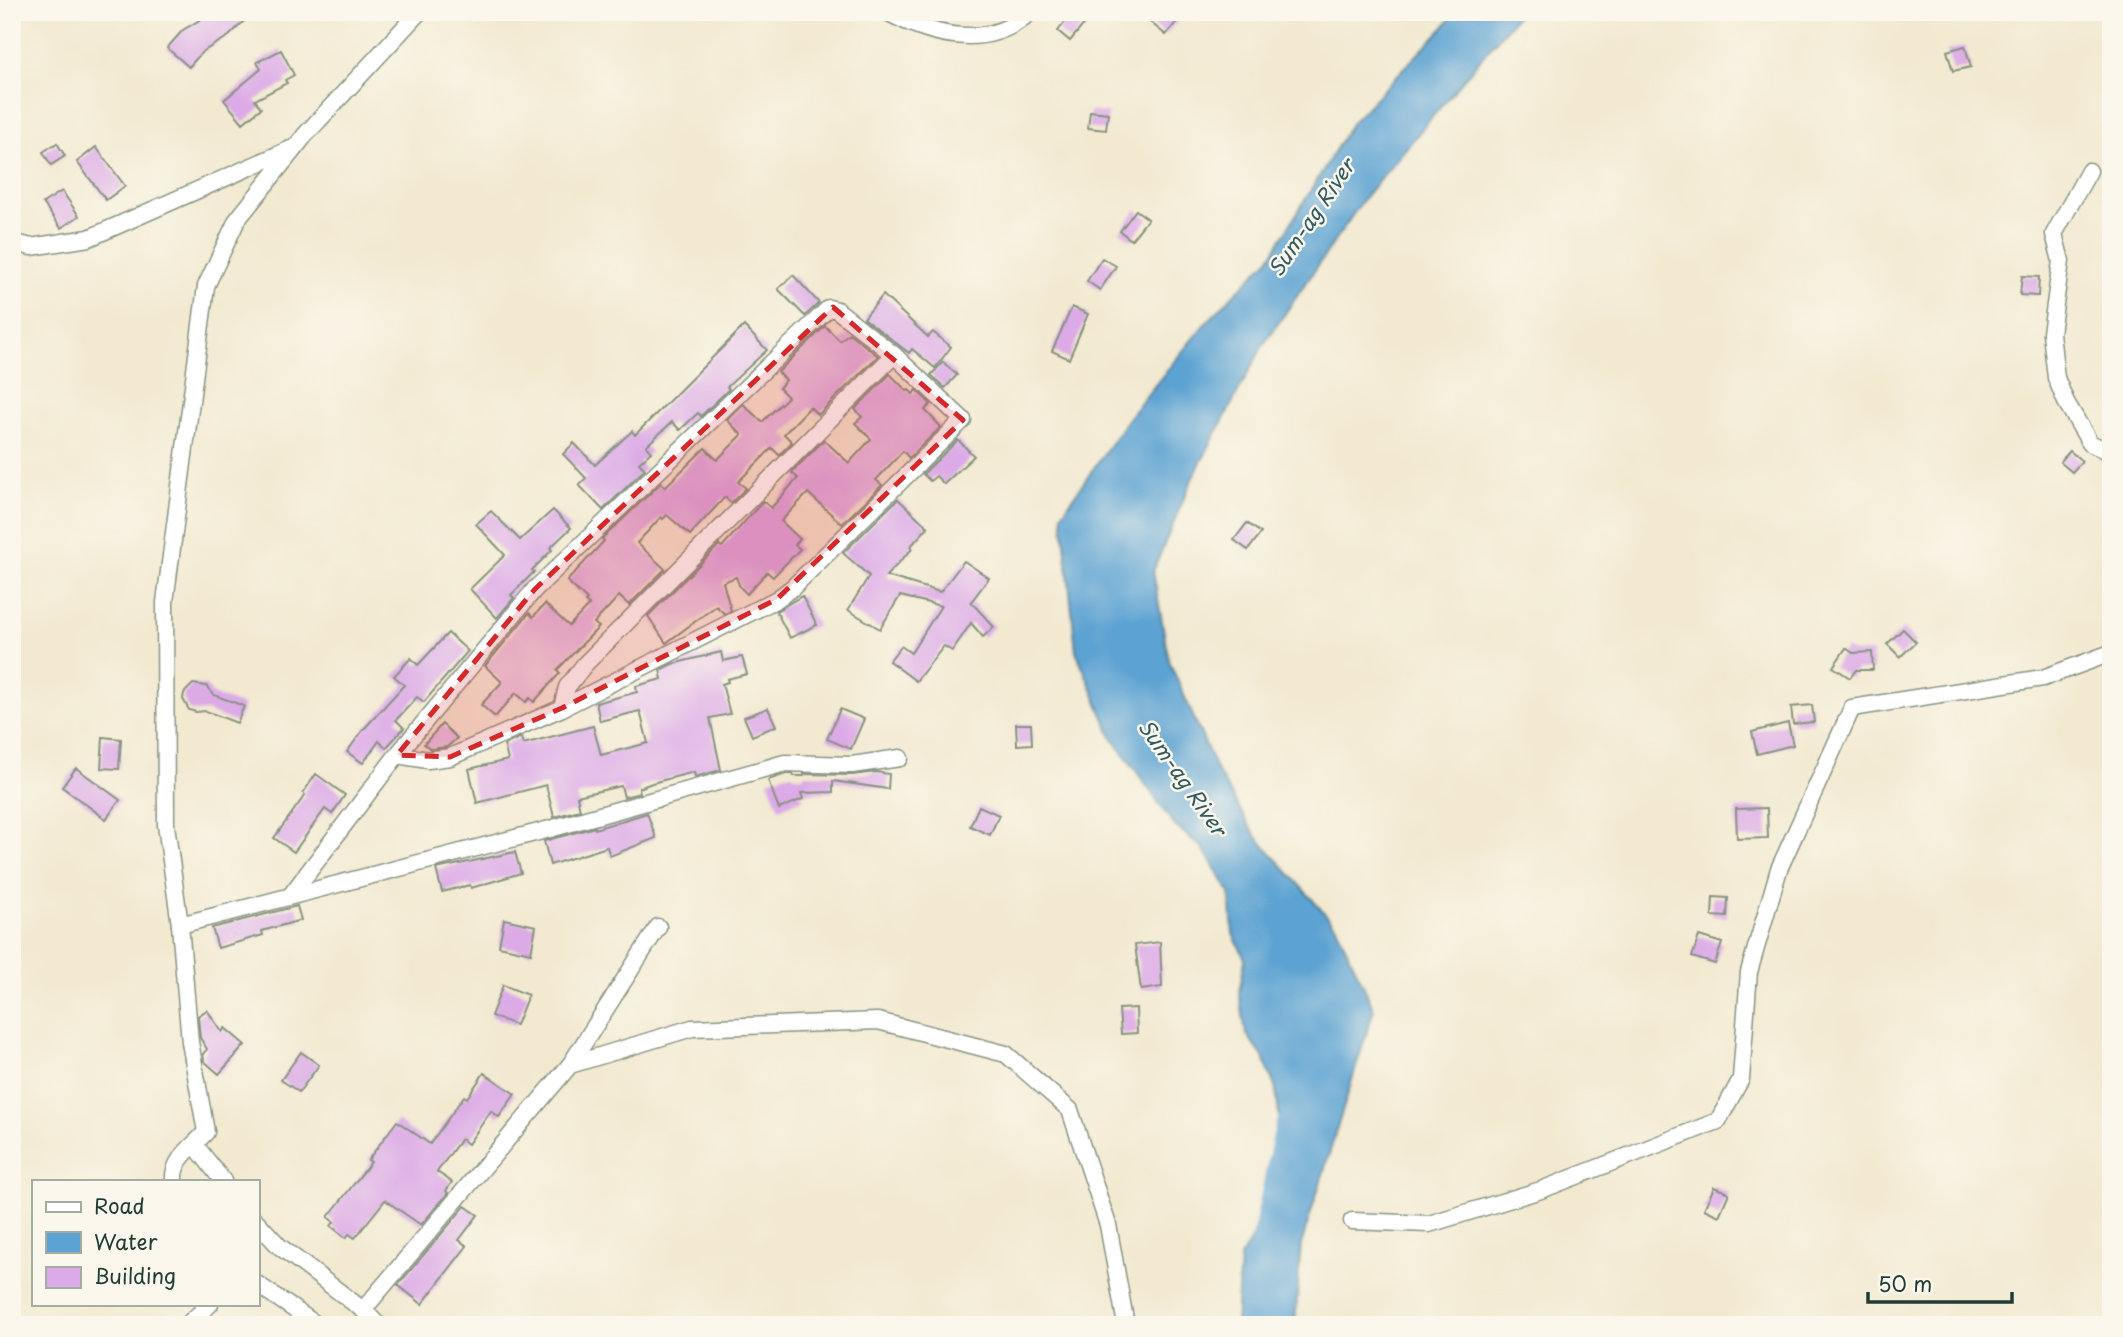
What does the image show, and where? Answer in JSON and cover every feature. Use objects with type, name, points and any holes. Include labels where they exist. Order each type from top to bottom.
[{"type":"street","points":[[174,1180],[173,1173],[180,1157],[206,1132],[190,1042],[180,925],[166,825],[165,602],[206,286],[237,220],[296,147],[419,12]]},
{"type":"street","points":[[887,12],[921,29],[964,37],[985,35],[1008,28],[1030,12]]},
{"type":"street","points":[[12,242],[31,247],[89,238],[296,147]]},
{"type":"street","points":[[2090,171],[2054,233],[2061,261],[2051,333],[2052,354],[2056,378],[2066,402],[2090,443],[2111,453]]},
{"type":"street","points":[[291,895],[397,755],[535,590],[829,308],[837,310],[894,355],[963,420],[785,594],[562,708],[450,757],[428,760],[397,755]]},
{"type":"street","points":[[562,708],[567,687],[586,664],[894,355]]},
{"type":"street","points":[[1352,1221],[1429,1224],[1541,1190],[1718,1121],[1741,1079],[1749,972],[1779,869],[1852,708],[2043,678],[2111,653]]},
{"type":"street","points":[[180,925],[550,829],[785,763],[852,765],[900,758]]},
{"type":"street","points":[[363,1310],[570,1065],[658,927]]},
{"type":"street","points":[[570,1065],[692,1028],[878,1021],[1006,1054],[1070,1111],[1108,1225],[1126,1325]]},
{"type":"street","points":[[195,1145],[222,1180]]},
{"type":"street","points":[[259,1224],[279,1245],[363,1310],[378,1325]]},
{"type":"street","points":[[259,1285],[317,1325]]},
{"type":"street","points":[[187,1325],[208,1306]]},
{"type":"highlighted area","points":[[833,307],[963,420],[777,599],[562,708],[450,757],[397,755],[535,589]]},
{"type":"water","points":[[1455,12],[1520,12],[1365,197],[1262,347],[1192,479],[1153,571],[1169,661],[1217,771],[1255,835],[1336,926],[1374,1009],[1301,1245],[1295,1325],[1236,1325],[1240,1257],[1270,1210],[1283,1179],[1276,1089],[1263,1057],[1246,1033],[1239,992],[1245,959],[1233,934],[1230,893],[1202,847],[1175,826],[1112,737],[1076,651],[1062,514],[1129,417],[1204,325],[1270,258],[1352,122],[1443,28]]},
{"type":"building","points":[[213,12],[253,12],[229,36],[202,52],[189,67],[167,48],[183,30]]},
{"type":"building","points":[[1073,12],[1086,22],[1070,41],[1058,31]]},
{"type":"building","points":[[1158,12],[1171,12],[1179,19],[1166,35],[1150,22]]},
{"type":"building","points":[[1965,46],[1971,67],[1953,71],[1947,51]]},
{"type":"building","points":[[281,50],[294,75],[285,80],[287,83],[255,100],[261,108],[243,123],[224,100],[261,69],[257,62]]},
{"type":"building","points":[[1090,111],[1108,113],[1106,130],[1088,128]]},
{"type":"building","points":[[57,143],[65,156],[51,165],[43,152]]},
{"type":"building","points":[[96,147],[125,186],[106,200],[77,162]]},
{"type":"building","points":[[62,191],[79,216],[61,228],[43,203]]},
{"type":"building","points":[[1136,210],[1148,219],[1131,240],[1120,231]]},
{"type":"building","points":[[1102,258],[1116,266],[1100,290],[1087,281]]},
{"type":"building","points":[[793,275],[819,303],[805,316],[778,289]]},
{"type":"building","points":[[2022,276],[2039,277],[2038,296],[2020,295]]},
{"type":"building","points":[[883,295],[928,337],[933,332],[951,347],[935,368],[912,349],[909,353],[864,318]]},
{"type":"building","points":[[1072,307],[1088,314],[1069,359],[1052,351]]},
{"type":"building","points":[[744,326],[767,350],[727,387],[729,389],[701,416],[698,413],[680,430],[672,422],[646,446],[651,452],[639,463],[645,469],[603,510],[579,485],[586,478],[563,454],[574,443],[595,465],[632,431],[635,435]]},
{"type":"building","points":[[825,326],[840,341],[849,333],[878,356],[818,415],[810,407],[784,434],[792,442],[779,455],[772,448],[738,482],[746,488],[731,503],[725,497],[690,535],[667,515],[663,519],[661,517],[637,543],[665,569],[629,605],[619,596],[594,623],[599,627],[557,670],[560,673],[534,702],[530,698],[526,702],[516,693],[495,717],[481,705],[502,682],[485,666],[529,613],[533,617],[545,604],[569,626],[589,605],[567,581],[604,541],[602,539],[661,483],[665,487],[705,448],[717,460],[742,435],[727,420],[743,404],[762,422],[788,397],[779,388],[786,380],[778,372]]},
{"type":"building","points":[[943,362],[957,375],[945,388],[931,375]]},
{"type":"building","points":[[890,374],[907,391],[913,394],[916,390],[931,404],[925,410],[941,427],[909,458],[903,451],[876,480],[882,485],[842,524],[808,493],[781,521],[800,539],[795,545],[800,549],[773,577],[767,572],[747,594],[736,577],[723,582],[731,611],[725,614],[716,606],[666,643],[648,616],[719,545],[722,547],[763,501],[771,508],[798,478],[792,473],[794,470],[824,440],[849,463],[871,439],[855,423],[862,417],[855,409]]},
{"type":"building","points":[[958,440],[974,456],[944,484],[936,476],[930,481],[923,474]]},
{"type":"building","points":[[2070,451],[2082,461],[2072,472],[2060,462]]},
{"type":"building","points":[[898,499],[928,527],[910,547],[912,549],[886,576],[940,592],[964,561],[989,578],[971,602],[994,627],[983,637],[971,623],[952,651],[944,646],[916,681],[889,661],[901,646],[911,653],[941,606],[900,596],[880,629],[848,610],[869,576],[843,553]]},
{"type":"building","points":[[553,510],[571,528],[550,548],[552,550],[532,570],[534,572],[511,595],[514,598],[497,618],[470,589],[505,555],[476,524],[491,511],[520,540]]},
{"type":"building","points":[[1247,523],[1261,533],[1248,550],[1234,540]]},
{"type":"building","points":[[802,596],[817,625],[790,638],[776,611]]},
{"type":"building","points":[[1903,629],[1916,642],[1900,657],[1887,644]]},
{"type":"building","points":[[448,633],[468,651],[424,702],[417,697],[396,720],[404,728],[386,748],[379,741],[363,763],[347,752],[404,685],[394,676],[411,658],[418,665]]},
{"type":"building","points":[[1846,648],[1853,653],[1872,652],[1873,670],[1856,670],[1850,678],[1833,667]]},
{"type":"building","points":[[721,652],[723,661],[742,657],[747,674],[727,679],[728,682],[722,684],[730,714],[710,718],[721,770],[695,777],[694,772],[652,783],[639,788],[640,793],[624,797],[621,786],[577,796],[580,810],[554,817],[546,785],[477,803],[469,769],[508,760],[504,745],[519,738],[523,744],[593,726],[601,755],[648,743],[640,711],[600,721],[596,703],[637,692],[636,686],[662,679],[660,670],[672,664]]},
{"type":"building","points":[[193,684],[206,686],[214,695],[244,706],[237,723],[206,711],[189,710],[183,699],[184,693]]},
{"type":"building","points":[[1812,705],[1814,722],[1793,724],[1791,707]]},
{"type":"building","points":[[768,708],[776,726],[752,736],[744,717]]},
{"type":"building","points":[[840,709],[864,719],[851,749],[827,739]]},
{"type":"building","points":[[1788,723],[1793,745],[1757,754],[1752,732]]},
{"type":"building","points":[[442,724],[457,738],[447,747],[430,749],[424,744]]},
{"type":"building","points":[[1016,724],[1031,724],[1032,744],[1017,745]]},
{"type":"building","points":[[103,737],[121,739],[119,769],[101,768]]},
{"type":"building","points":[[76,768],[120,800],[106,819],[62,787]]},
{"type":"building","points":[[876,772],[889,774],[888,789],[833,781],[833,792],[801,793],[803,799],[779,809],[768,780],[786,774],[852,775]]},
{"type":"building","points":[[316,774],[345,795],[332,814],[325,809],[294,852],[274,838],[305,795],[303,793]]},
{"type":"building","points":[[979,806],[999,815],[990,835],[970,826]]},
{"type":"building","points":[[1767,808],[1768,838],[1737,839],[1736,809]]},
{"type":"building","points":[[647,813],[656,838],[610,856],[607,847],[550,865],[544,841]]},
{"type":"building","points":[[515,852],[521,873],[471,888],[470,885],[442,892],[436,869]]},
{"type":"building","points":[[1713,897],[1728,898],[1727,917],[1712,916]]},
{"type":"building","points":[[297,906],[301,920],[218,948],[212,928]]},
{"type":"building","points":[[504,919],[536,926],[531,953],[499,946]]},
{"type":"building","points":[[1699,936],[1722,943],[1715,964],[1692,957]]},
{"type":"building","points":[[1160,942],[1162,987],[1141,990],[1135,945]]},
{"type":"building","points":[[503,985],[528,995],[516,1025],[491,1016]]},
{"type":"building","points":[[1136,1008],[1137,1033],[1121,1034],[1119,1009]]},
{"type":"building","points":[[207,1010],[222,1032],[225,1028],[245,1045],[219,1074],[204,1061],[203,1054],[207,1049],[200,1038],[198,1016]]},
{"type":"building","points":[[301,1052],[319,1065],[299,1092],[281,1080]]},
{"type":"building","points":[[484,1073],[515,1094],[499,1117],[491,1111],[468,1144],[461,1139],[437,1172],[452,1182],[446,1191],[448,1193],[421,1225],[385,1200],[355,1238],[349,1234],[346,1238],[331,1226],[334,1222],[328,1217],[371,1162],[368,1160],[397,1121],[430,1144]]},
{"type":"building","points":[[1714,1187],[1729,1193],[1719,1216],[1704,1209]]},
{"type":"building","points":[[465,1206],[478,1215],[459,1240],[467,1246],[422,1304],[398,1285]]},
{"type":"waterway","name":"Sum-ag River","points":[[1259,1325],[1258,1295],[1292,1129]]}]
